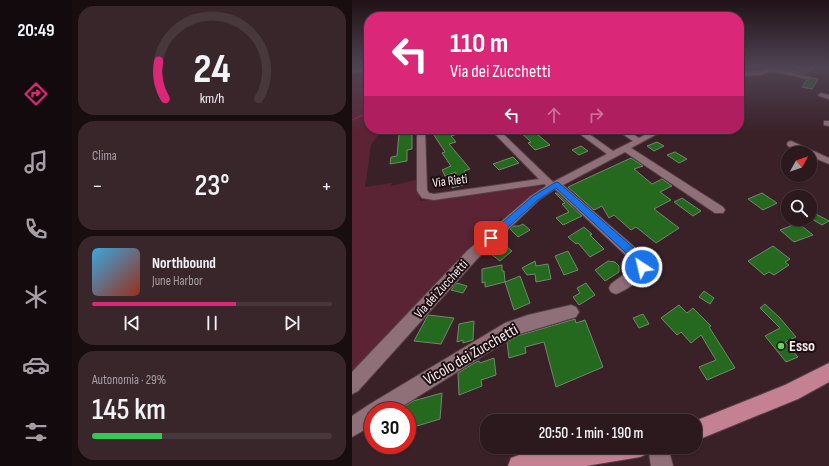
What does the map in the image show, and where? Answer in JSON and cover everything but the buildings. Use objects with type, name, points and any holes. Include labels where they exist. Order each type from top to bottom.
[{"type":"main road","points":[[702,428],[791,392],[829,372]]},
{"type":"main road","points":[[519,466],[595,454]]},
{"type":"street","points":[[821,95],[829,97]]},
{"type":"street","name":"Via Rieti","points":[[421,134],[422,191],[426,196],[432,197],[552,184]]},
{"type":"street","points":[[499,134],[552,184],[641,261],[641,269],[616,288]]},
{"type":"street","points":[[584,134],[613,155]]},
{"type":"street","points":[[627,134],[639,142]]},
{"type":"street","name":"Via dei Zucchetti","points":[[352,385],[472,255],[535,198],[552,184],[653,134]]},
{"type":"street","points":[[791,144],[829,161]]},
{"type":"street","points":[[625,148],[719,210]]},
{"type":"street","name":"Vicolo dei Zucchetti","points":[[392,402],[511,329],[571,312]]},
{"type":"street","points":[[352,427],[364,420]]},
{"type":"street","points":[[659,454],[662,466]]},
{"type":"shaded area","points":[[352,89],[364,89],[364,134],[379,134],[371,145],[365,187],[392,183],[391,186],[419,179],[420,201],[537,184],[542,187],[505,220],[501,218],[493,224],[497,227],[352,380]]},
{"type":"waterway","points":[[352,120],[364,114]]},
{"type":"place","name":"Esso","points":[[781,346]]},
{"type":"route","points":[[491,238],[535,198],[556,184],[639,259],[642,263],[642,267]]}]
